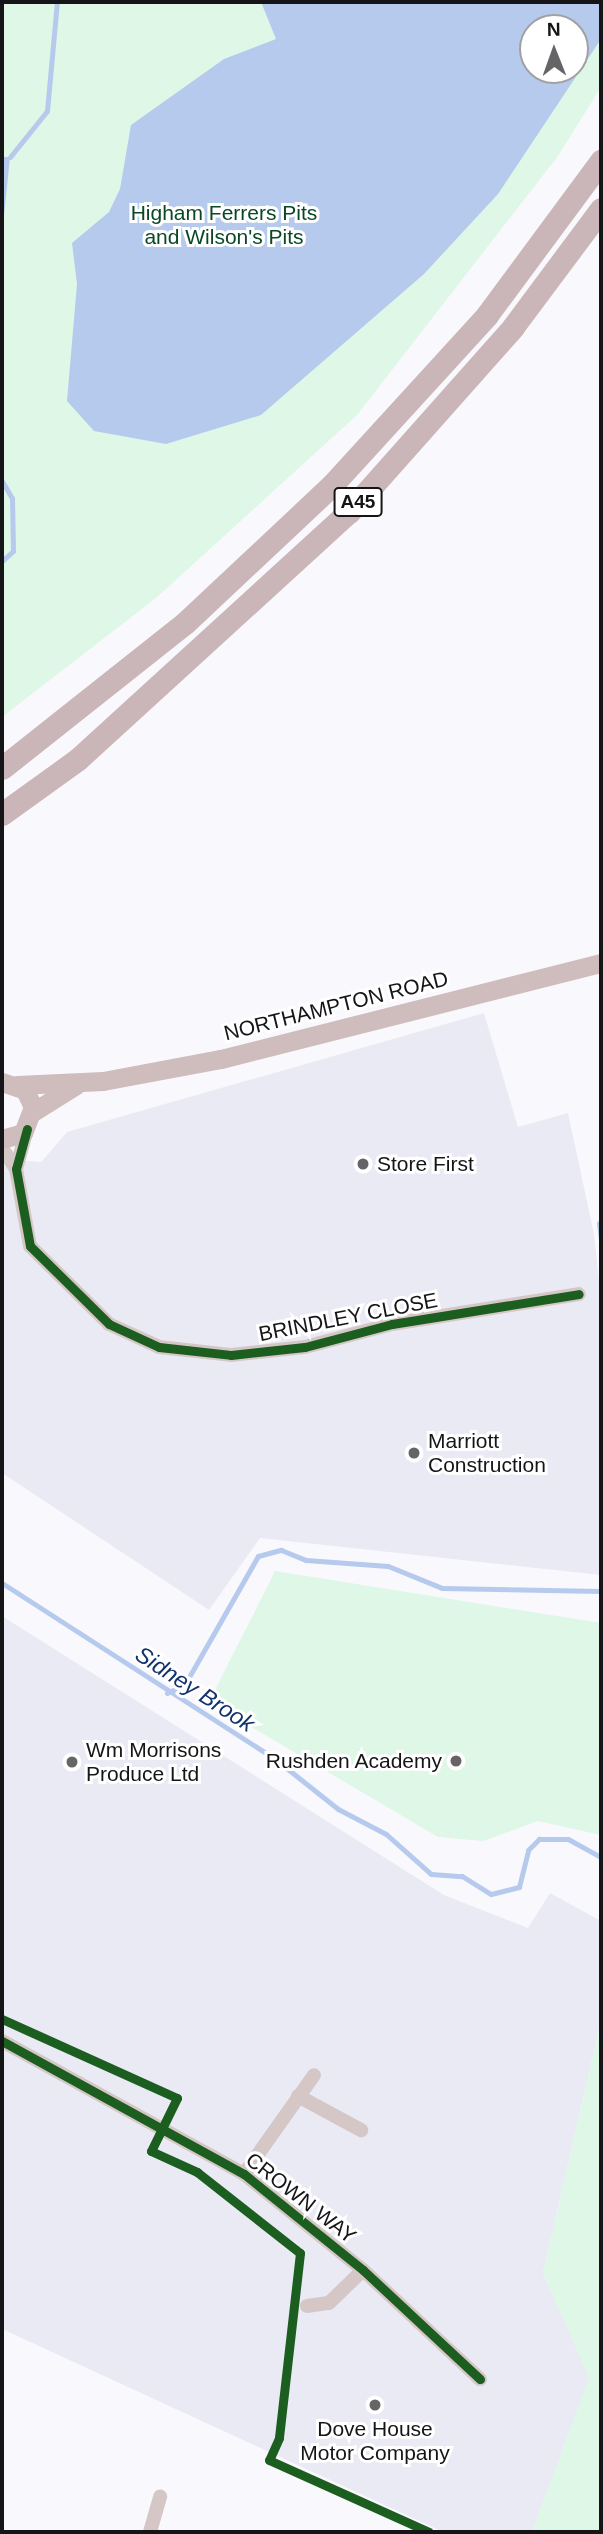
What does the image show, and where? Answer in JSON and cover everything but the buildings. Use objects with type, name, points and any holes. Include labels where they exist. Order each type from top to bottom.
[{"type":"highway","name":"A45","points":[[2,768],[186,623],[332,485],[487,315],[601,161]]},
{"type":"highway","name":"A45","points":[[2,814],[77,761],[349,512],[513,327],[601,209]]},
{"type":"main road","name":"NORTHAMPTON ROAD","points":[[9,1084],[80,1083],[220,1059],[601,963]]},
{"type":"main road","name":"NORTHAMPTON ROAD","points":[[2,1139],[80,1083]]},
{"type":"main road","points":[[9,1084],[30,1098],[30,1120]]},
{"type":"street","name":"BRINDLEY CLOSE","points":[[30,1120],[16,1169],[21,1222],[46,1268],[109,1324],[187,1354],[305,1347],[392,1324],[579,1294]]},
{"type":"street","name":"BRINDLEY CLOSE","points":[[2,1148],[16,1169]]},
{"type":"street","name":"CROWN WAY","points":[[2,2041],[244,2174],[363,2270],[480,2379]]},
{"type":"street","points":[[244,2174],[314,2075]]},
{"type":"street","points":[[298,2096],[360,2130]]},
{"type":"street","points":[[307,2306],[328,2303],[363,2270]]},
{"type":"street","points":[[150,2532],[160,2496]]},
{"type":"shaded area","points":[[484,1013],[518,1127],[568,1113],[594,1234],[601,1300],[601,1575],[260,1538],[209,1610],[2,1473],[2,1159],[41,1162],[67,1132]]},
{"type":"shaded area","points":[[2,1616],[444,1895],[528,1928],[550,1893],[601,1921],[601,2021],[543,2273],[590,2378],[532,2532],[443,2532],[2,2329]]},
{"type":"green space","name":"Higham Ferrers Pits and Wilson's Pits","points":[[2,2],[601,2],[601,87],[558,156],[357,415],[156,598],[2,717]]},
{"type":"green space","name":"Rushden Academy","points":[[275,1571],[601,1623],[601,1835],[538,1821],[483,1841],[438,1837],[209,1702]]},
{"type":"green space","points":[[601,2021],[601,2532],[532,2532],[589,2378],[543,2273]]},
{"type":"water","points":[[261,2],[601,2],[601,39],[589,57],[589,14],[519,14],[519,84],[571,84],[498,194],[424,274],[261,415],[166,444],[94,431],[67,401],[77,284],[72,243],[109,212],[120,189],[131,125],[224,59],[276,39]]},
{"type":"water","points":[[2,157],[10,157],[2,235]]},
{"type":"waterway","points":[[10,157],[47,111],[57,2]]},
{"type":"waterway","points":[[2,481],[12,498],[13,551],[2,561]]},
{"type":"waterway","points":[[599,1223],[601,1240]]},
{"type":"waterway","points":[[167,1693],[185,1684],[258,1556],[281,1550],[306,1560],[388,1566],[442,1588],[601,1591]]},
{"type":"waterway","name":"Sidney Brook","points":[[2,1583],[275,1759],[338,1809],[386,1834],[431,1874],[462,1876],[491,1894],[519,1887],[528,1850],[539,1839],[568,1839],[601,1857]]},
{"type":"cycle path","points":[[27,1129],[16,1169],[30,1246],[109,1324],[159,1347],[231,1355],[305,1347],[392,1324],[579,1294]]},
{"type":"cycle path","points":[[2,2019],[177,2098],[151,2151],[197,2172],[300,2253],[279,2438],[269,2460],[429,2532]]},
{"type":"cycle path","points":[[2,2041],[244,2174],[363,2270],[480,2379]]},
{"type":"place","name":"Store First","points":[[363,1164]]},
{"type":"place","name":"Marriott Construction","points":[[414,1453]]},
{"type":"place","name":"Rushden Academy","points":[[456,1761]]},
{"type":"place","name":"Wm Morrisons Produce Ltd","points":[[72,1762]]},
{"type":"place","name":"Dove House Motor Company","points":[[375,2405]]}]
